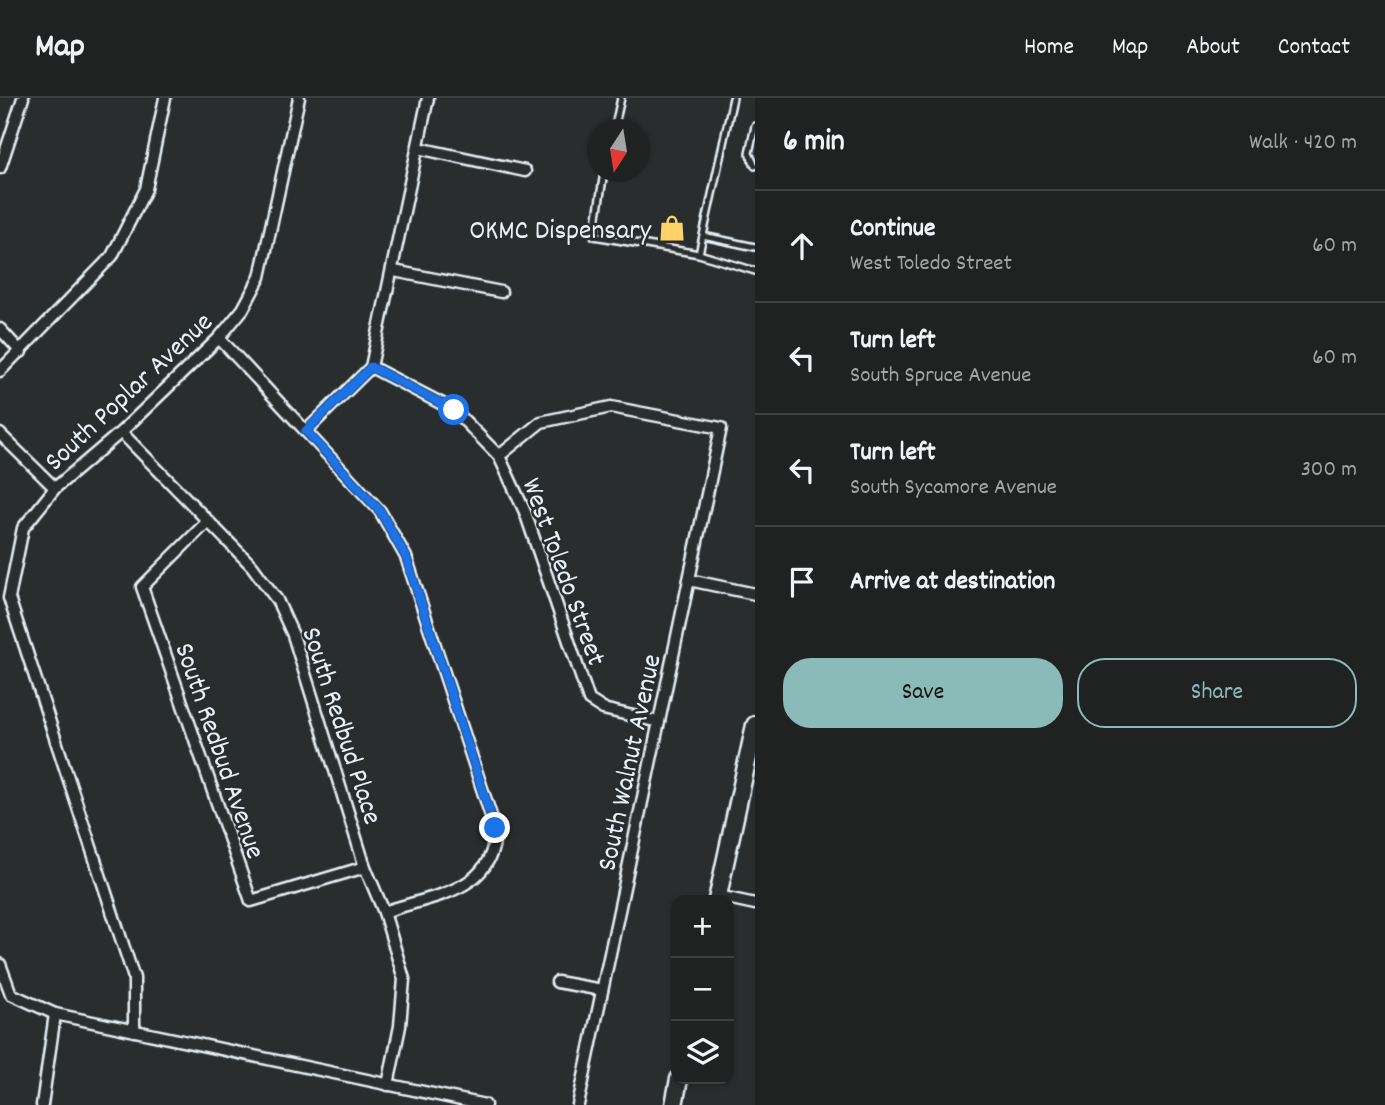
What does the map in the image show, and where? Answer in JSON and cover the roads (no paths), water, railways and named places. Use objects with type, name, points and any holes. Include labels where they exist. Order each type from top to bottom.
[{"type":"main road","points":[[719,895],[755,725]]},
{"type":"main road","points":[[674,1105],[678,1084]]},
{"type":"street","points":[[0,168],[23,98]]},
{"type":"street","points":[[0,371],[112,256],[146,189],[165,98]]},
{"type":"street","name":"South Poplar Avenue","points":[[134,1031],[134,978],[9,598],[23,528],[55,488],[121,432],[219,338],[243,309],[260,276],[299,98]]},
{"type":"street","points":[[306,431],[371,367],[394,271],[428,98]]},
{"type":"street","points":[[418,148],[525,171]]},
{"type":"street","points":[[394,271],[501,292]]},
{"type":"street","points":[[0,329],[21,352]]},
{"type":"street","points":[[219,338],[380,511],[406,557],[495,828],[495,848],[488,866],[475,881],[384,912]]},
{"type":"street","name":"West Toledo Street","points":[[371,367],[454,410],[499,456],[526,512],[589,700],[603,709],[659,722]]},
{"type":"street","name":"South Walnut Avenue","points":[[499,456],[541,422],[611,407],[721,428],[578,1105]]},
{"type":"street","name":"South Redbud Place","points":[[121,432],[206,523],[252,566],[277,600],[293,635],[365,867],[384,912],[404,979],[400,1026],[388,1084]]},
{"type":"street","points":[[0,435],[55,488]]},
{"type":"street","name":"South Redbud Avenue","points":[[206,523],[142,587],[251,901],[365,867]]},
{"type":"street","points":[[689,580],[755,594]]},
{"type":"street","points":[[734,901],[755,904]]},
{"type":"street","points":[[0,964],[11,994],[55,1014],[485,1105]]},
{"type":"street","points":[[557,982],[602,990]]},
{"type":"street","points":[[42,1105],[55,1014]]},
{"type":"lane","points":[[616,119],[621,98]]},
{"type":"lane","points":[[699,254],[733,98]]},
{"type":"lane","points":[[755,126],[749,153],[755,166]]},
{"type":"lane","points":[[602,182],[594,236],[699,254],[755,271]]},
{"type":"lane","points":[[703,236],[755,247]]},
{"type":"place","name":"OKMC Dispensary","points":[[672,228]]}]
